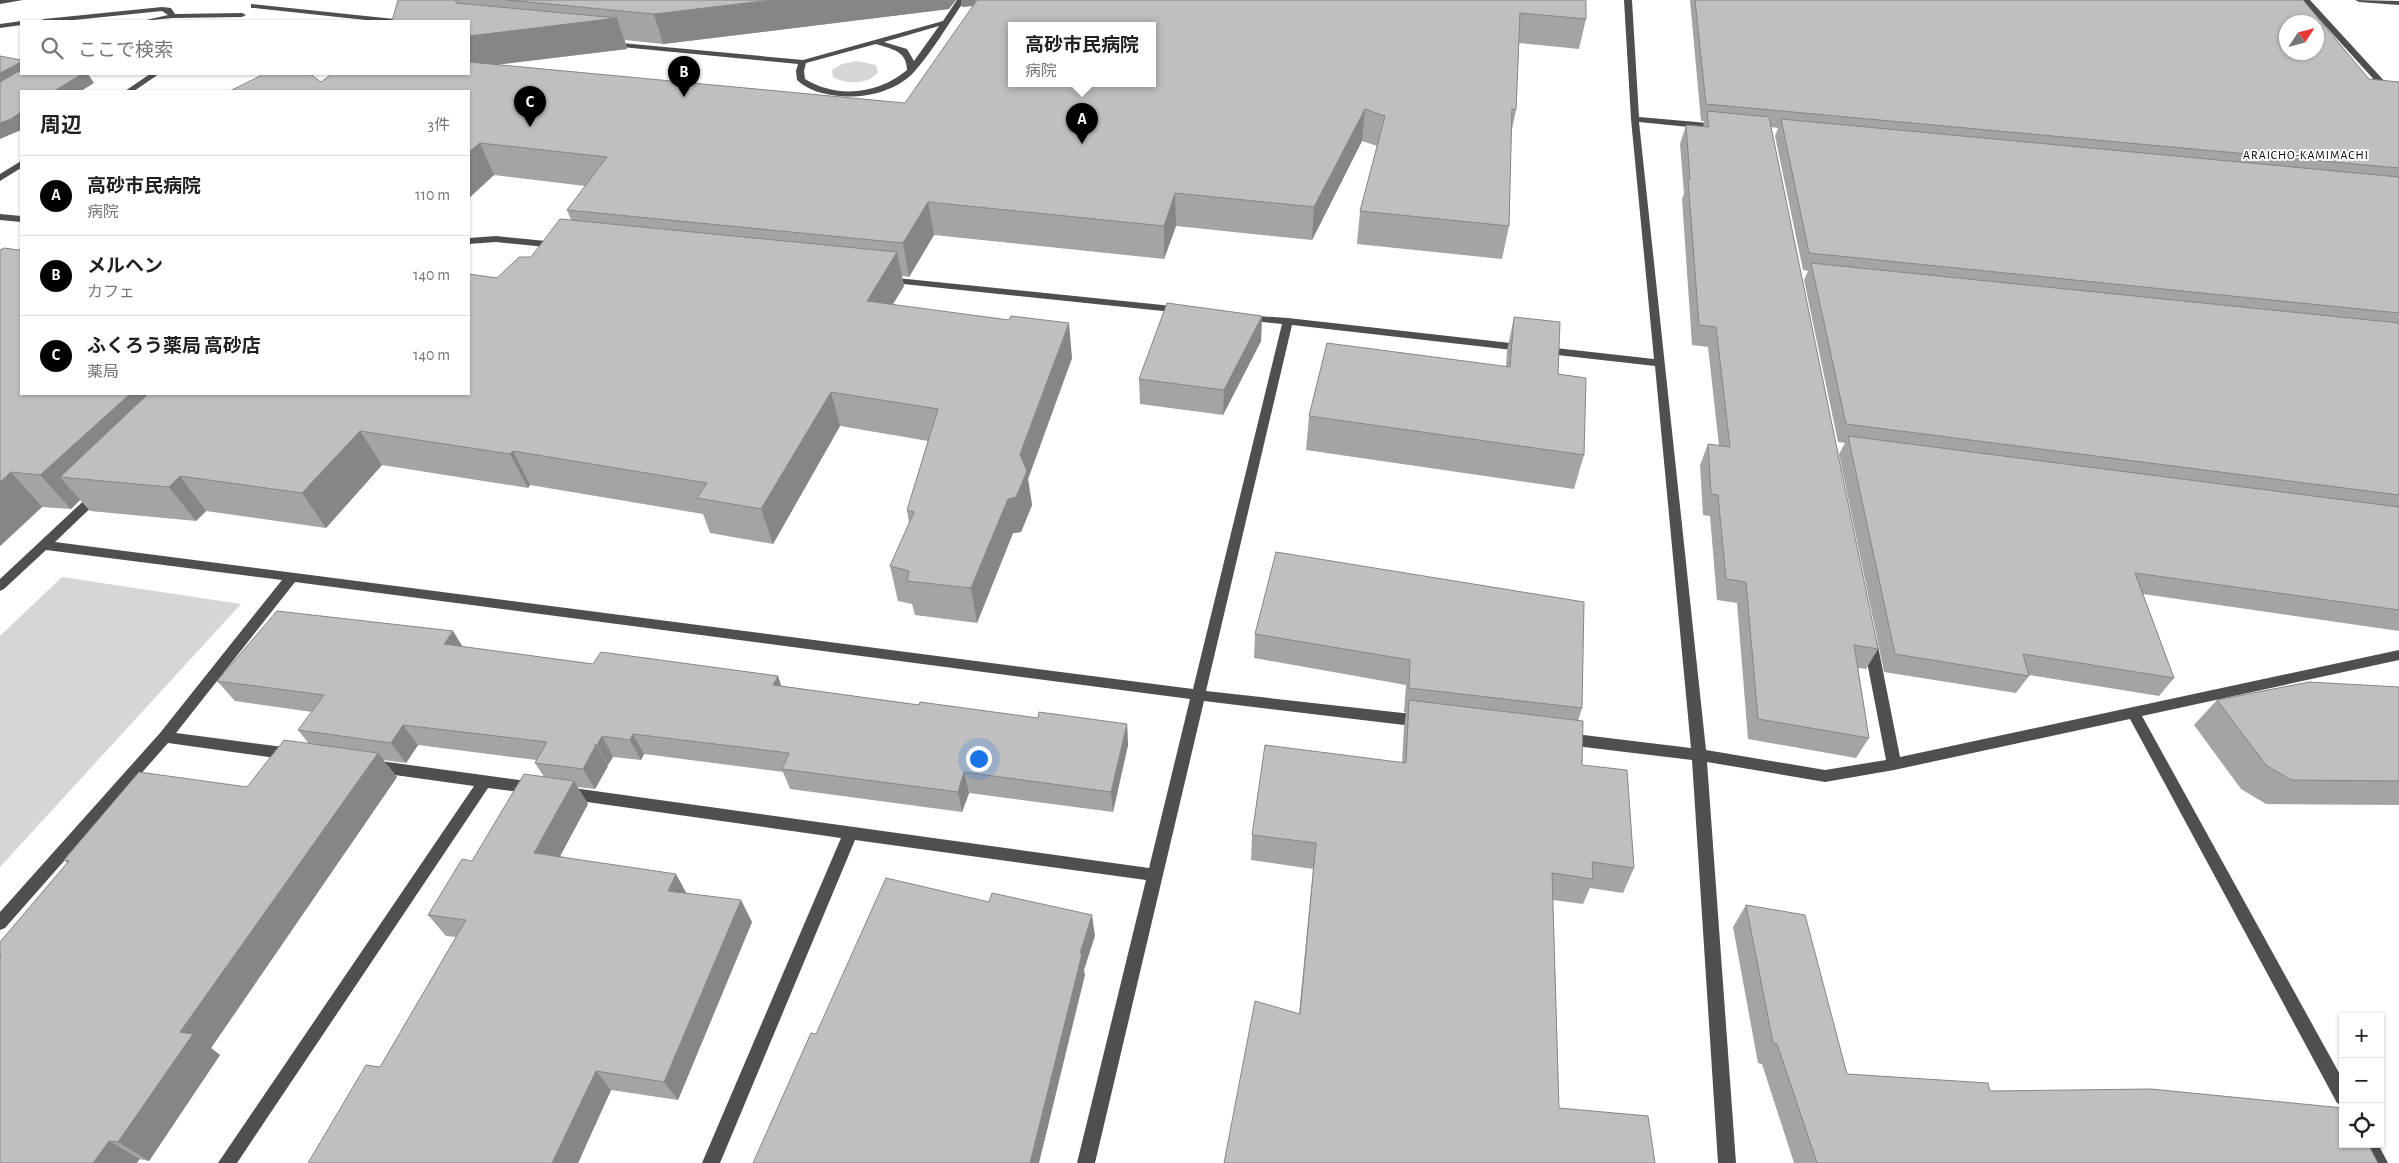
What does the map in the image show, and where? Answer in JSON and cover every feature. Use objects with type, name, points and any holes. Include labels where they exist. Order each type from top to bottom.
[{"type":"street","points":[[0,2],[19,0]]},
{"type":"street","points":[[234,20],[263,0]]},
{"type":"street","points":[[803,62],[800,71],[801,80],[808,86],[824,92],[839,94],[865,92],[886,87],[896,83],[911,71],[960,0]]},
{"type":"street","points":[[1628,0],[1635,119],[1699,755],[1726,1163]]},
{"type":"street","points":[[2306,0],[2399,102]]},
{"type":"street","points":[[2359,0],[2399,3]]},
{"type":"street","points":[[254,6],[385,20]]},
{"type":"street","points":[[55,20],[162,10],[173,13],[173,16]]},
{"type":"street","points":[[151,20],[173,16],[242,15]]},
{"type":"street","points":[[606,43],[803,62],[946,22]]},
{"type":"street","points":[[0,26],[20,24]]},
{"type":"street","points":[[876,42],[886,43],[904,51],[911,62],[911,71]]},
{"type":"street","points":[[131,90],[153,75]]},
{"type":"street","points":[[1635,119],[1730,128]]},
{"type":"street","points":[[0,178],[20,165]]},
{"type":"street","points":[[0,216],[20,219]]},
{"type":"street","points":[[470,241],[496,239],[566,246]]},
{"type":"street","points":[[872,278],[1190,311]]},
{"type":"street","points":[[1239,316],[1659,363]]},
{"type":"street","points":[[1086,1163],[1288,321]]},
{"type":"street","points":[[0,586],[109,483]]},
{"type":"street","points":[[45,545],[1198,695],[1434,723]]},
{"type":"street","points":[[0,924],[165,737],[291,578]]},
{"type":"street","points":[[1867,629],[1894,764]]},
{"type":"street","points":[[1552,737],[1699,755],[1825,776],[1894,764],[2399,655]]},
{"type":"street","points":[[2132,712],[2339,1090]]},
{"type":"street","points":[[165,737],[301,756]]},
{"type":"street","points":[[359,764],[1155,875]]},
{"type":"street","points":[[227,1163],[485,781]]},
{"type":"street","points":[[711,1163],[851,832]]},
{"type":"street","points":[[2370,1148],[2379,1163]]},
{"type":"shaded area","points":[[857,61],[876,65],[878,72],[869,79],[857,82],[838,80],[833,77],[832,70],[842,64]]},
{"type":"shaded area","points":[[62,577],[241,604],[0,867],[0,636]]},
{"type":"building","points":[[398,0],[456,0],[456,3],[617,18],[470,36],[470,20],[392,20]]},
{"type":"building","points":[[507,0],[772,0],[654,14]]},
{"type":"building","points":[[977,0],[1586,0],[1586,19],[1520,13],[1516,110],[1512,109],[1509,226],[1360,211],[1385,116],[1365,109],[1314,207],[1175,193],[1164,226],[928,202],[903,243],[567,210],[607,157],[480,143],[470,151],[470,90],[232,90],[262,75],[311,75],[321,82],[331,75],[470,75],[470,62],[905,103]]},
{"type":"building","points":[[1695,0],[2303,0],[2316,15],[2279,15],[2279,60],[2324,60],[2324,25],[2369,79],[2399,82],[2399,168],[1706,104]]},
{"type":"building","points":[[0,56],[20,60],[20,63],[0,73]]},
{"type":"building","points":[[20,71],[20,75],[80,75],[56,90],[20,90],[20,113],[0,123],[0,82]]},
{"type":"building","points":[[1707,111],[1769,117],[1878,649],[1854,645],[1869,738],[1758,719],[1746,582],[1726,579],[1718,495],[1711,494],[1708,444],[1730,447],[1716,327],[1699,325],[1688,179],[1690,179],[1686,125],[1709,127]]},
{"type":"building","points":[[1781,119],[2399,177],[2399,313],[1809,253]]},
{"type":"building","points":[[560,219],[897,252],[867,301],[1009,320],[1011,316],[1069,323],[1020,454],[1027,471],[1016,497],[1008,499],[971,588],[907,581],[909,571],[890,566],[914,512],[907,510],[938,409],[831,392],[761,509],[697,498],[707,483],[513,451],[510,454],[360,431],[302,493],[180,476],[169,487],[60,477],[147,395],[470,395],[470,274],[497,278],[519,257],[531,257]]},
{"type":"building","points":[[4,248],[20,250],[20,395],[129,395],[40,475],[11,472],[0,482],[0,250]]},
{"type":"building","points":[[1811,263],[2399,323],[2399,495],[1846,424]]},
{"type":"building","points":[[1167,303],[1262,316],[1224,390],[1139,379]]},
{"type":"building","points":[[1514,317],[1560,322],[1558,374],[1586,378],[1584,455],[1309,416],[1327,343],[1510,367]]},
{"type":"building","points":[[1848,436],[2399,507],[2399,610],[2135,573],[2174,678],[2023,654],[2029,676],[1895,654]]},
{"type":"building","points":[[1276,552],[1584,602],[1582,708],[1409,688],[1410,660],[1255,634]]},
{"type":"building","points":[[277,611],[453,631],[444,644],[593,664],[601,652],[778,676],[773,685],[919,705],[920,702],[1038,718],[1039,712],[1127,724],[1111,792],[964,772],[958,792],[782,769],[789,753],[633,734],[630,740],[602,736],[597,745],[594,744],[596,745],[583,769],[535,763],[547,742],[403,725],[391,743],[298,730],[324,695],[217,681]]},
{"type":"building","points":[[2309,682],[2399,687],[2399,781],[2291,780],[2266,765],[2217,700]]},
{"type":"building","points":[[1409,700],[1583,721],[1582,765],[1627,770],[1634,868],[1592,862],[1593,879],[1552,873],[1559,1108],[1648,1116],[1655,1163],[1224,1163],[1255,1001],[1300,1014],[1316,843],[1252,835],[1265,745],[1406,763]]},
{"type":"building","points":[[284,740],[378,753],[180,1032],[193,1034],[118,1142],[109,1141],[93,1163],[0,1163],[0,942],[69,861],[64,860],[139,772],[247,787]]},
{"type":"building","points":[[524,774],[574,781],[534,853],[676,874],[668,891],[741,900],[664,1082],[596,1071],[552,1163],[308,1163],[366,1065],[380,1067],[466,920],[428,915],[462,859],[472,861]]},
{"type":"building","points":[[886,878],[989,902],[992,893],[1092,915],[1080,953],[1082,954],[1030,1163],[753,1163],[811,1033],[816,1034]]},
{"type":"building","points":[[1746,905],[1805,915],[1847,1074],[1988,1083],[1990,1091],[2151,1089],[2339,1108],[2339,1148],[2370,1148],[2378,1163],[1817,1163],[1777,1044],[1773,1043]]},
{"type":"place","name":"メルヘン","points":[[684,97]]},
{"type":"place","name":"ふくろう薬局 高砂店","points":[[530,127]]},
{"type":"place","name":"高砂市民病院","points":[[1082,144]]},
{"type":"district","name":"ARAICHO-KAMIMACHI","points":[[2306,155]]}]
